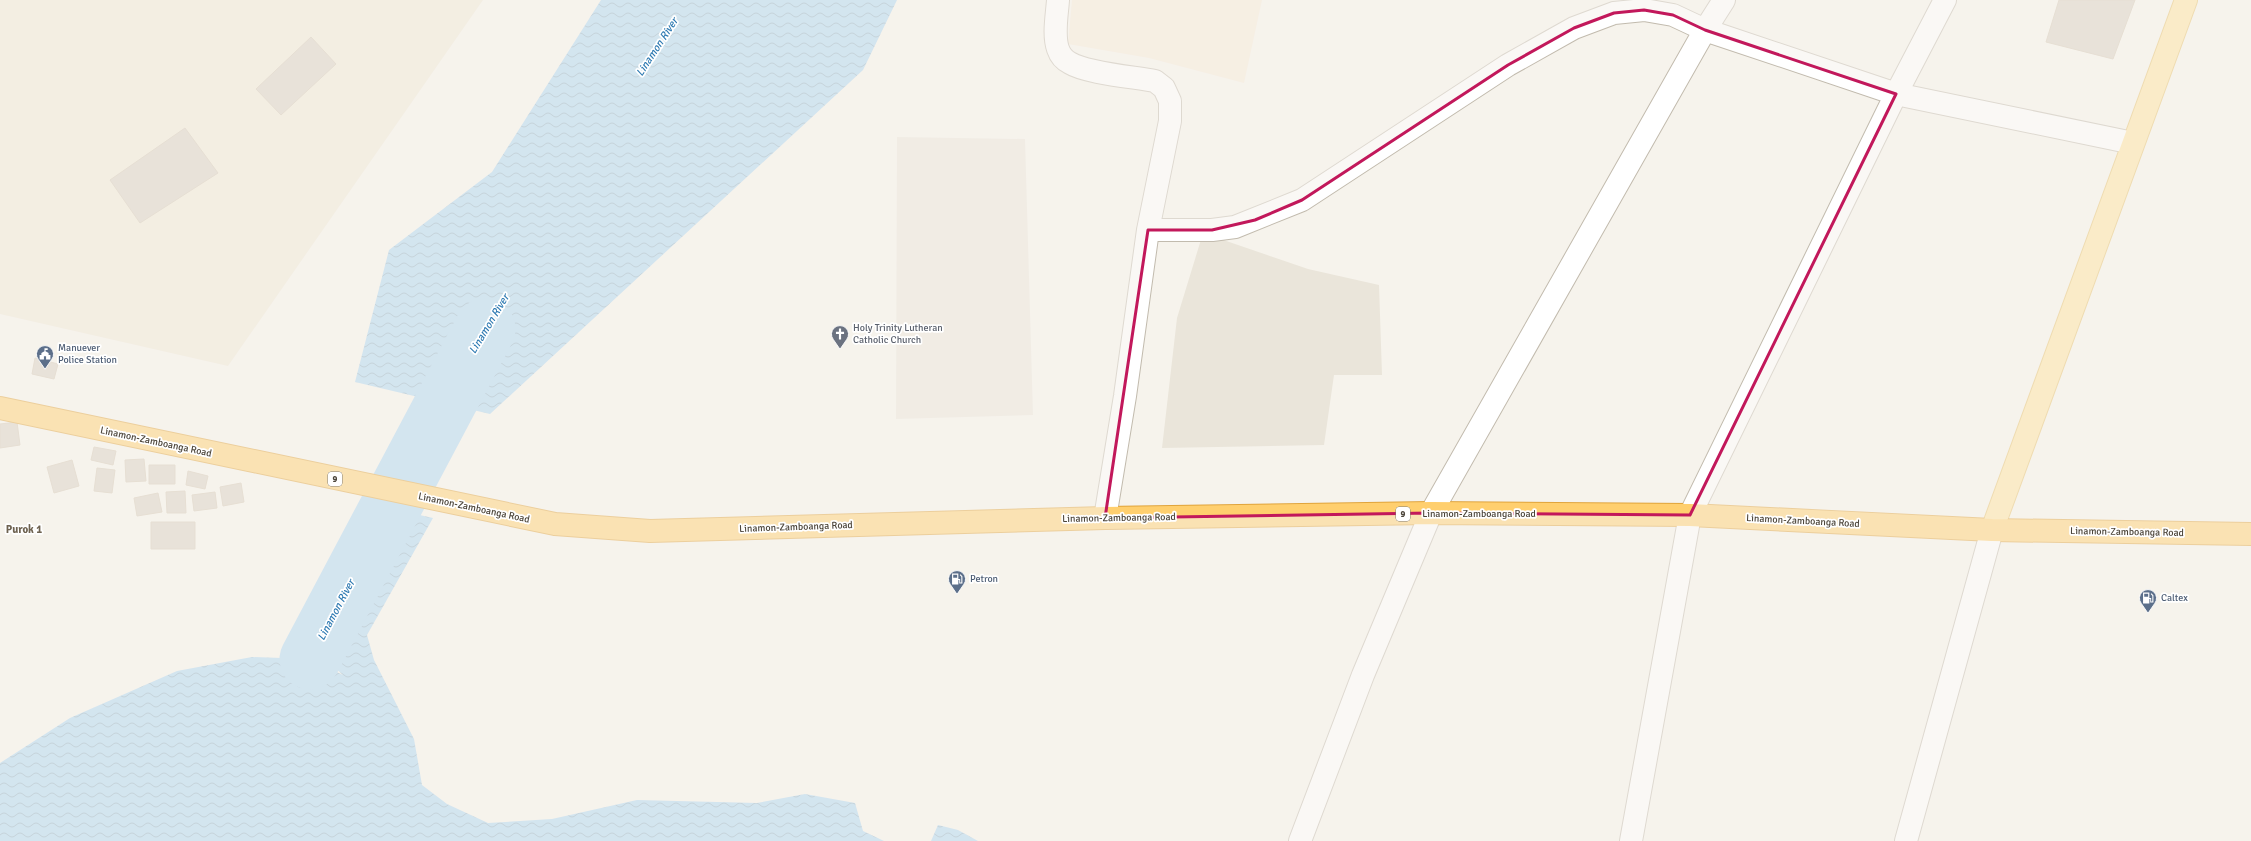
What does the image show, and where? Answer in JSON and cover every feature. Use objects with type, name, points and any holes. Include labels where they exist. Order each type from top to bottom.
[{"type":"highway","name":"Linamon-Zamboanga Road","points":[[0,408],[116,434],[555,524],[650,531],[1105,518],[1431,513],[1690,515],[1992,530],[2251,534]]},
{"type":"main road","points":[[1992,530],[2186,0]]},
{"type":"street","points":[[1058,0],[1056,31],[1058,48],[1062,57],[1070,64],[1083,68],[1155,81],[1164,88],[1170,101],[1170,121],[1148,230],[1125,396],[1105,518]]},
{"type":"street","points":[[1300,841],[1363,674],[1431,513],[1705,30],[1724,0]]},
{"type":"street","points":[[1631,841],[1690,515],[1896,94],[1946,0]]},
{"type":"street","points":[[1148,230],[1212,230],[1236,227],[1302,200],[1508,65],[1574,28],[1614,13],[1644,10],[1673,15],[1705,30],[1896,94],[2133,142]]},
{"type":"street","points":[[1906,841],[1992,530]]},
{"type":"highlighted area","points":[[1644,10],[1673,15],[1705,30],[1896,94],[1690,515],[1431,513],[1105,518],[1148,230],[1212,230],[1255,220],[1302,200],[1508,65],[1574,28],[1614,13]]},
{"type":"shaded area","points":[[0,0],[483,0],[228,366],[0,314]]},
{"type":"shaded area","points":[[1072,0],[1262,0],[1244,83],[1149,58],[1068,44]]},
{"type":"shaded area","points":[[897,137],[1025,139],[1033,415],[896,419]]},
{"type":"shaded area","points":[[1203,233],[1308,269],[1379,285],[1382,375],[1334,375],[1324,445],[1162,448],[1177,318]]},
{"type":"water","points":[[601,0],[897,0],[863,70],[490,414],[355,382],[389,250],[492,172]]},
{"type":"water","points":[[366,503],[433,518],[367,635],[374,660],[414,739],[422,785],[447,804],[488,823],[552,819],[637,800],[757,803],[805,794],[855,803],[863,831],[884,841],[0,841],[0,763],[70,718],[177,671],[252,657],[310,659],[343,675],[301,638]]},
{"type":"water","points":[[938,825],[958,830],[978,841],[931,841]]},
{"type":"building","points":[[2059,0],[2135,0],[2113,59],[2046,42]]},
{"type":"building","points":[[311,37],[336,64],[281,115],[256,89]]},
{"type":"building","points":[[185,128],[218,173],[140,223],[110,180]]},
{"type":"building","name":"Manuever Police Station","points":[[35,358],[58,364],[54,379],[32,374]]},
{"type":"building","points":[[17,422],[20,445],[0,448],[0,424]]},
{"type":"building","points":[[94,447],[116,451],[113,465],[91,460]]},
{"type":"building","points":[[144,459],[146,481],[126,482],[125,460]]},
{"type":"building","points":[[72,460],[79,486],[54,493],[47,467]]},
{"type":"building","points":[[149,465],[175,465],[175,484],[149,484]]},
{"type":"building","points":[[97,468],[115,470],[112,493],[94,491]]},
{"type":"building","points":[[188,471],[208,476],[205,489],[186,485]]},
{"type":"building","points":[[241,483],[244,502],[223,506],[220,487]]},
{"type":"building","points":[[185,491],[186,513],[167,513],[166,492]]},
{"type":"building","points":[[215,492],[217,508],[194,511],[192,495]]},
{"type":"building","points":[[158,493],[162,512],[137,516],[134,498]]},
{"type":"building","points":[[151,522],[195,522],[195,549],[151,549]]},
{"type":"waterway","name":"Linamon River","points":[[310,659],[485,329]]},
{"type":"place","name":"Holy Trinity Lutheran Catholic Church","points":[[840,349]]},
{"type":"place","name":"Manuever Police Station","points":[[45,369]]},
{"type":"place","name":"Petron","points":[[957,594]]},
{"type":"place","name":"Caltex","points":[[2148,613]]},
{"type":"district","name":"Purok 1","points":[[24,529]]}]
